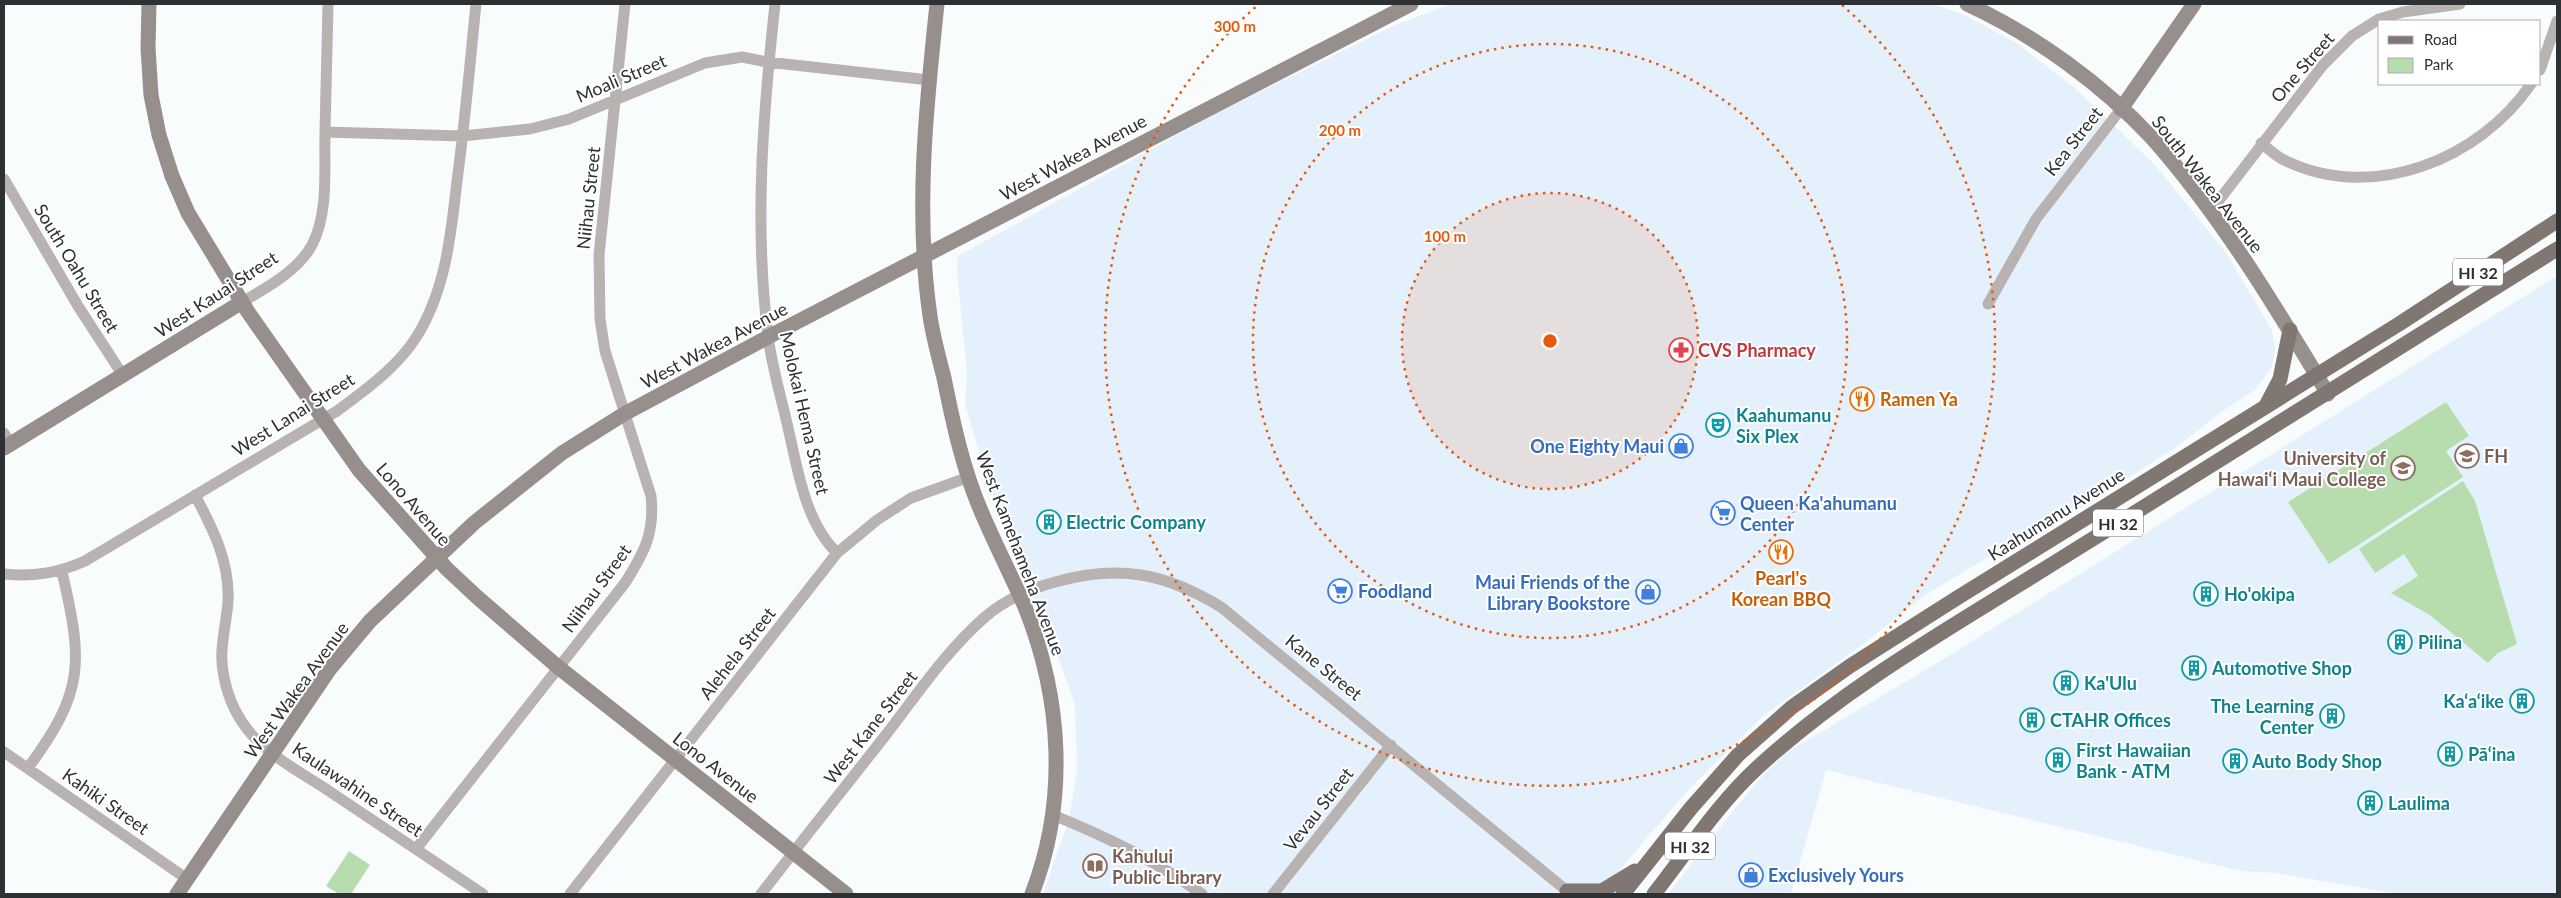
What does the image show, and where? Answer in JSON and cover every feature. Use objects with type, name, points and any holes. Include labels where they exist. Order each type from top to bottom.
[{"type":"main road","name":"Kaahumanu Avenue","points":[[1622,894],[1691,808],[1738,755],[1792,707],[1850,666],[1957,598],[2557,221]]},
{"type":"main road","name":"HI 32","points":[[1658,891],[1719,809],[1754,771],[1806,725],[1866,682],[2557,249]]},
{"type":"main road","points":[[2267,404],[2280,379],[2290,330]]},
{"type":"main road","points":[[1957,598],[1969,616]]},
{"type":"main road","points":[[1569,893],[1602,891],[1646,864]]},
{"type":"street","name":"Lono Avenue","points":[[149,4],[148,48],[151,95],[159,135],[172,176],[188,213],[242,302],[359,470],[436,558],[477,597],[558,667],[846,894]]},
{"type":"street","name":"West Kauai Street","points":[[6,442],[280,278],[302,259],[312,246],[320,224],[324,192],[328,4]]},
{"type":"street","name":"West Lanai Street","points":[[4,574],[35,576],[62,572],[85,561],[366,390],[416,338],[429,314],[441,285],[463,136],[476,4]]},
{"type":"street","name":"Niihau Street","points":[[416,849],[625,583],[648,543],[653,510],[651,496],[605,351],[599,292],[599,255],[625,4]]},
{"type":"street","name":"Molokai Hema Street","points":[[775,4],[768,62],[760,170],[762,248],[768,336],[794,455],[811,514],[825,539],[837,553]]},
{"type":"street","name":"West Kamehameha Avenue","points":[[937,4],[929,80],[923,178],[925,255],[930,316],[952,419],[969,477],[981,511],[1019,594],[1049,682],[1057,750],[1052,815],[1044,859],[1032,894]]},
{"type":"street","name":"West Wakea Avenue","points":[[177,894],[329,670],[370,621],[436,558],[520,485],[562,453],[624,414],[768,336],[925,255],[1389,8],[1410,4]]},
{"type":"street","name":"Kea Street","points":[[1988,304],[2036,219],[2121,109],[2194,4]]},
{"type":"street","name":"One Street","points":[[2210,212],[2261,143],[2323,65],[2352,36],[2379,19],[2424,5],[2460,4]]},
{"type":"street","name":"South Wakea Avenue","points":[[1972,5],[2061,58],[2121,109],[2164,152],[2210,212],[2290,330],[2328,394]]},
{"type":"street","points":[[2541,67],[2557,21]]},
{"type":"street","name":"Moali Street","points":[[325,132],[463,136],[530,129],[569,119],[685,70],[718,60],[742,58],[929,80]]},
{"type":"street","points":[[2261,143],[2285,161],[2326,173],[2358,176],[2399,172],[2421,167],[2464,148],[2500,121],[2530,85]]},
{"type":"street","name":"South Oahu Street","points":[[4,179],[78,306],[122,374]]},
{"type":"street","name":"Alehela Street","points":[[570,894],[677,760],[837,553],[877,520],[910,498],[969,477]]},
{"type":"street","name":"Kaulawahine Street","points":[[195,495],[216,535],[226,570],[228,601],[222,657],[226,688],[244,725],[257,740],[273,752],[483,894]]},
{"type":"street","name":"Kane Street","points":[[1019,594],[1073,577],[1104,571],[1136,573],[1181,585],[1207,598],[1235,617],[1569,893]]},
{"type":"street","points":[[28,768],[61,718],[71,696],[76,666],[76,643],[62,572]]},
{"type":"street","name":"West Kane Street","points":[[761,894],[952,651],[986,616],[1019,594]]},
{"type":"street","name":"Vevau Street","points":[[1273,894],[1391,745]]},
{"type":"street","name":"Kahiki Street","points":[[4,752],[187,879]]},
{"type":"street","points":[[1052,815],[1107,837],[1156,862],[1202,894]]},
{"type":"shaded area","points":[[1451,4],[1933,4],[1962,14],[2015,42],[2076,89],[2156,166],[2227,254],[2272,330],[2275,350],[2271,369],[2255,390],[2224,410],[2175,448],[2090,502],[2012,543],[1922,597],[1867,641],[1762,717],[1691,787],[1644,841],[1613,879],[1609,894],[1043,894],[1069,819],[1077,770],[1075,704],[1048,630],[1012,553],[999,518],[965,404],[967,374],[957,270],[958,256],[1217,113],[1393,26]]},
{"type":"shaded area","name":"University of Hawai‘i Maui College","points":[[2557,276],[2557,894],[2398,894],[2276,873],[2241,871],[1826,770],[1791,894],[1668,894],[1740,802],[1763,775],[1789,751],[1942,660]]},
{"type":"green space","points":[[2446,402],[2469,436],[2446,451],[2463,477],[2329,564],[2288,502]]},
{"type":"green space","points":[[2463,481],[2475,501],[2517,644],[2498,653],[2488,663],[2430,615],[2391,593],[2418,576],[2404,554],[2375,573],[2359,549]]},
{"type":"green space","points":[[349,851],[370,865],[351,894],[339,894],[326,886]]},
{"type":"place","name":"CVS Pharmacy","points":[[1681,350]]},
{"type":"place","name":"Ramen Ya","points":[[1862,399]]},
{"type":"place","name":"Kaahumanu Six Plex","points":[[1718,425]]},
{"type":"place","name":"One Eighty Maui","points":[[1681,446]]},
{"type":"place","name":"FH","points":[[2467,456]]},
{"type":"place","name":"University of Hawai‘i Maui College","points":[[2403,468]]},
{"type":"place","name":"Queen Ka'ahumanu Center","points":[[1723,513]]},
{"type":"place","name":"Electric Company","points":[[1049,522]]},
{"type":"place","name":"Pearl's Korean BBQ","points":[[1781,552]]},
{"type":"place","name":"Foodland","points":[[1340,591]]},
{"type":"place","name":"Maui Friends of the Library Bookstore","points":[[1648,592]]},
{"type":"place","name":"Ho'okipa","points":[[2206,594]]},
{"type":"place","name":"Pilina","points":[[2400,642]]},
{"type":"place","name":"Automotive Shop","points":[[2194,668]]},
{"type":"place","name":"Ka'Ulu","points":[[2066,683]]},
{"type":"place","name":"Ka‘a‘ike","points":[[2522,701]]},
{"type":"place","name":"The Learning Center","points":[[2332,716]]},
{"type":"place","name":"CTAHR Offices","points":[[2032,720]]},
{"type":"place","name":"Pā‘ina","points":[[2450,754]]},
{"type":"place","name":"First Hawaiian Bank - ATM","points":[[2058,760]]},
{"type":"place","name":"Auto Body Shop","points":[[2235,761]]},
{"type":"place","name":"Laulima","points":[[2370,803]]},
{"type":"place","name":"Kahului Public Library","points":[[1095,866]]},
{"type":"place","name":"Exclusively Yours","points":[[1751,875]]}]
